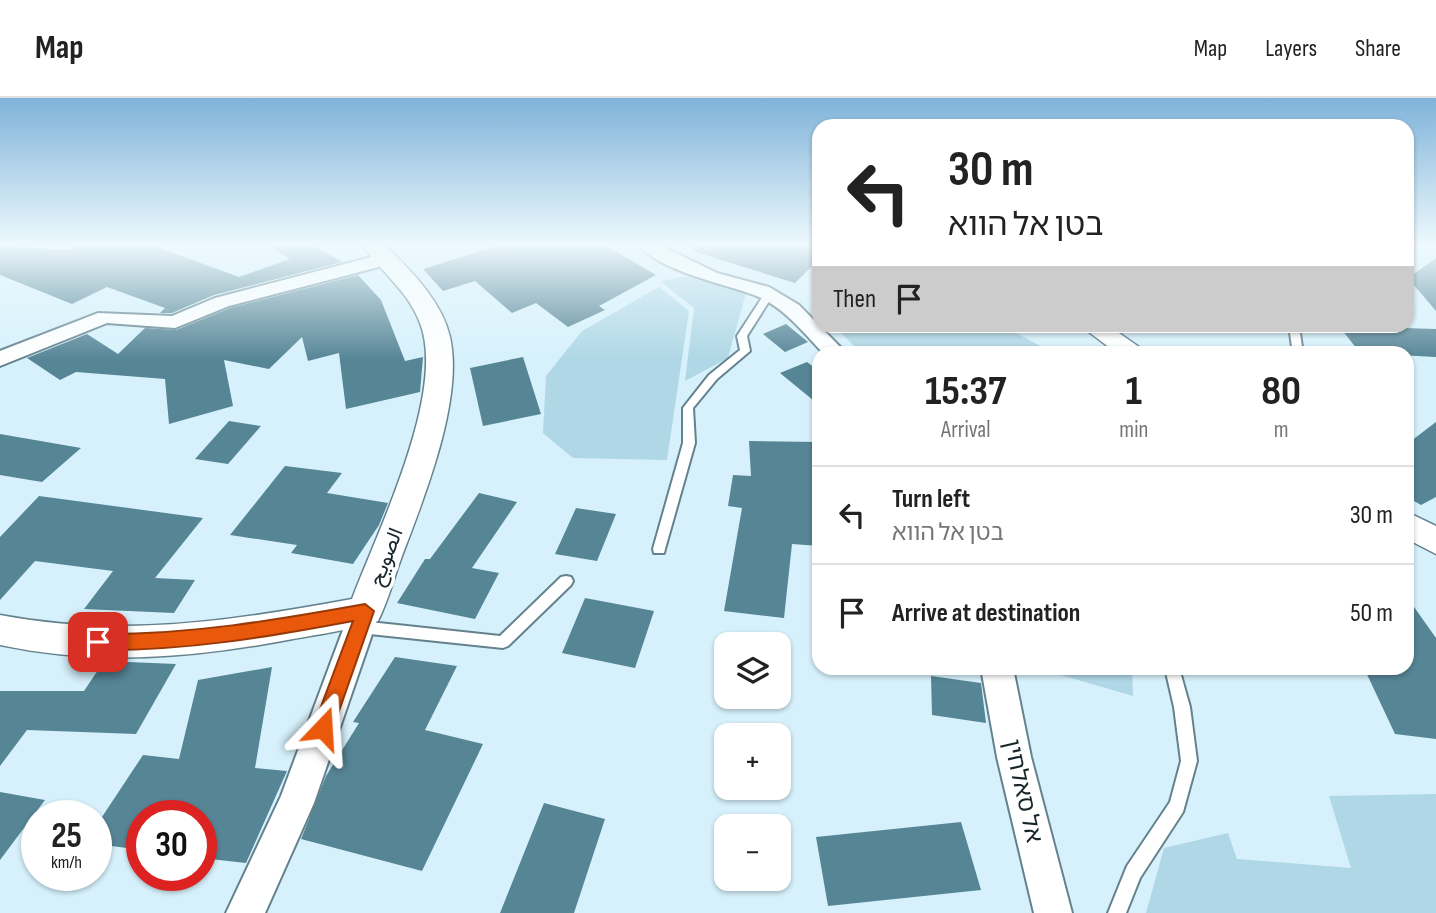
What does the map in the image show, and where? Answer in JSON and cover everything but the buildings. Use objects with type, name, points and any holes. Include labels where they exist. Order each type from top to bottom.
[{"type":"street","points":[[0,359],[106,317],[175,322],[222,302],[279,284]]},
{"type":"street","name":"الصويح","points":[[245,913],[296,803],[386,549],[410,500],[432,430],[436,394],[437,335],[408,284]]},
{"type":"street","points":[[733,284],[768,295],[792,309],[812,329]]},
{"type":"street","points":[[816,333],[829,346]]},
{"type":"street","points":[[1104,333],[1124,346]]},
{"type":"street","points":[[1414,528],[1436,541]]},
{"type":"street","points":[[0,630],[44,641],[152,642],[363,619]]},
{"type":"street","name":"אל סאלחין","points":[[998,675],[1014,757],[1053,913]]},
{"type":"lane","points":[[659,549],[689,443],[688,408],[713,377],[746,351],[742,335],[768,295]]},
{"type":"lane","points":[[363,619],[503,642],[566,581]]},
{"type":"lane","points":[[1117,913],[1133,872],[1177,806],[1189,761],[1182,707],[1174,675]]},
{"type":"shaded area","points":[[664,284],[716,284],[746,293],[728,358],[685,381],[694,308]]},
{"type":"shaded area","points":[[659,287],[689,311],[667,460],[573,458],[543,433],[546,376],[582,331]]},
{"type":"shaded area","points":[[841,333],[1016,333],[1041,346],[854,346]]},
{"type":"shaded area","points":[[1061,675],[1132,675],[1133,696]]},
{"type":"shaded area","points":[[1436,794],[1436,913],[1146,913],[1164,848],[1228,833],[1237,859],[1351,868],[1329,796]]},
{"type":"route","points":[[98,642],[152,642],[242,634],[365,611],[323,728]]}]
